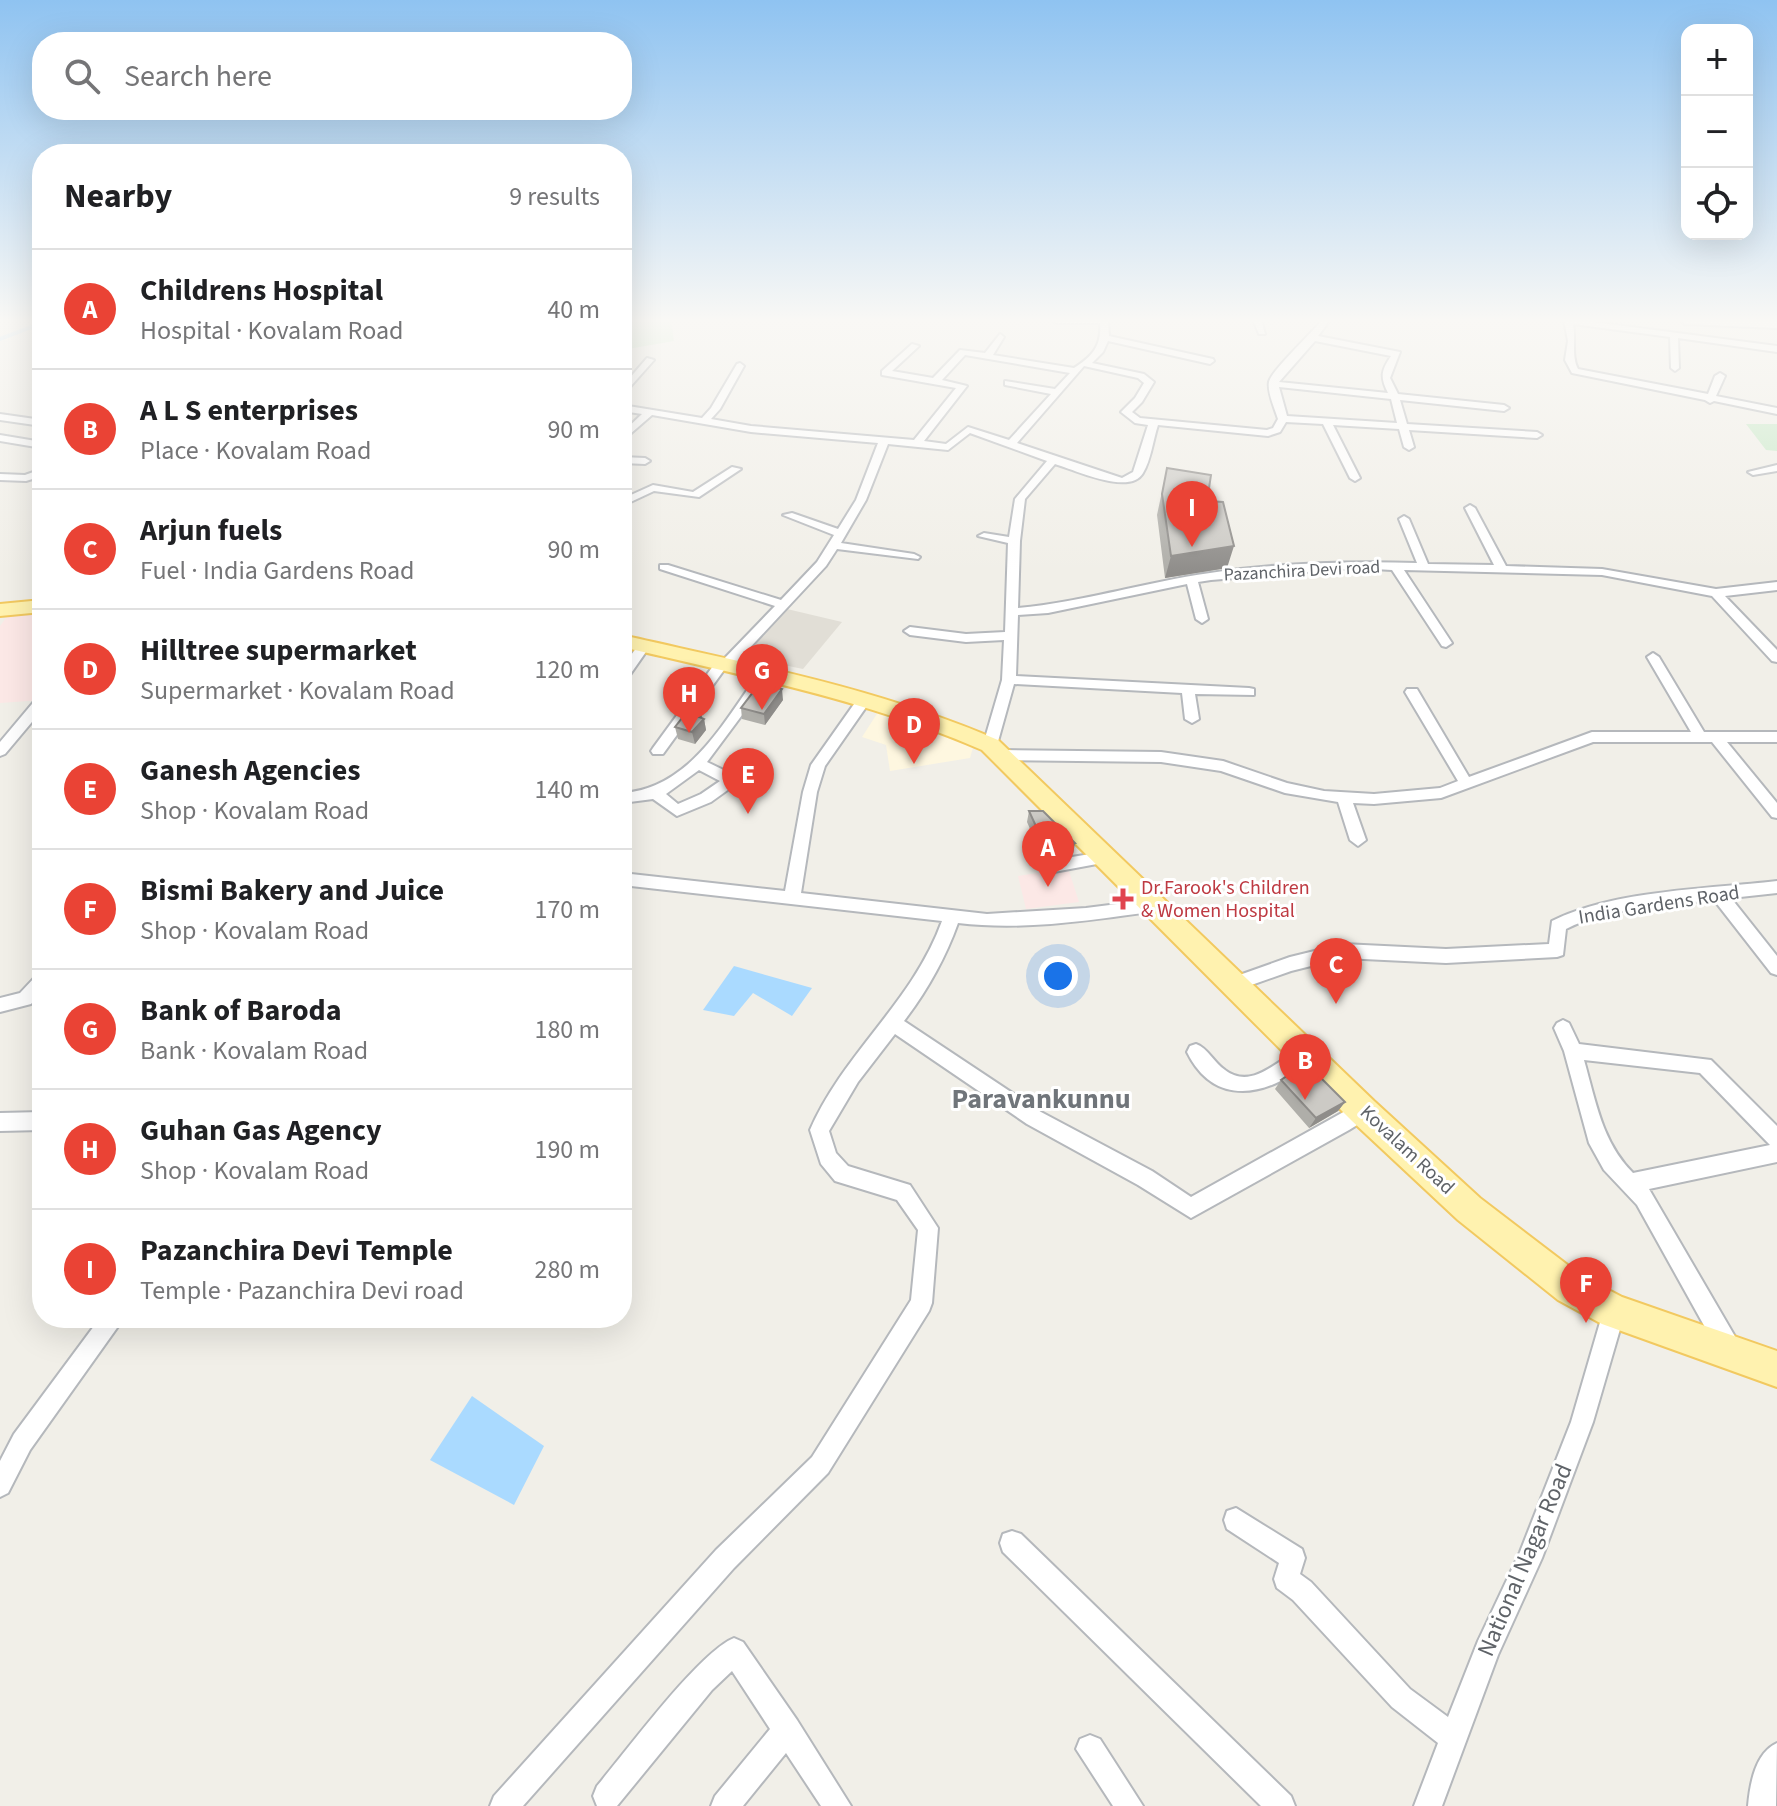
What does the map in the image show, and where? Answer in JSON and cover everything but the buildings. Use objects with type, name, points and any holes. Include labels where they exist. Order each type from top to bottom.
[{"type":"main road","points":[[0,610],[32,607]]},
{"type":"main road","name":"Kovalam Road","points":[[633,644],[864,700],[950,726],[996,750],[1237,983],[1363,1111],[1469,1209],[1570,1288],[1614,1312],[1680,1337],[1730,1350],[1777,1369]]},
{"type":"street","points":[[703,422],[718,404]]},
{"type":"street","points":[[917,443],[948,404]]},
{"type":"street","points":[[1010,445],[1045,404]]},
{"type":"street","points":[[1134,404],[1126,412],[1138,421],[1268,433],[1277,430],[1283,419],[1279,404]]},
{"type":"street","points":[[1397,404],[1409,447]]},
{"type":"street","points":[[1463,404],[1504,408]]},
{"type":"street","points":[[1736,404],[1777,411]]},
{"type":"street","points":[[632,409],[809,436],[948,447],[968,430],[1101,477],[1125,480],[1138,473],[1154,422]]},
{"type":"street","points":[[632,429],[650,412]]},
{"type":"street","points":[[0,417],[32,422]]},
{"type":"street","points":[[1283,419],[1537,435]]},
{"type":"street","points":[[1326,421],[1355,478]]},
{"type":"street","points":[[0,438],[32,443]]},
{"type":"street","points":[[658,751],[723,666],[822,564],[861,500],[884,441]]},
{"type":"street","points":[[632,460],[645,461]]},
{"type":"street","points":[[1053,460],[1020,499],[1014,541],[1009,680],[996,750],[1161,757],[1223,766],[1285,788],[1374,799],[1441,793],[1592,737],[1777,737]]},
{"type":"street","points":[[1753,472],[1777,468]]},
{"type":"street","points":[[632,498],[653,488],[695,495],[736,469]]},
{"type":"street","points":[[0,477],[32,476]]},
{"type":"street","points":[[1125,480],[1135,493]]},
{"type":"street","points":[[1470,508],[1502,569]]},
{"type":"street","points":[[788,515],[835,539],[914,557]]},
{"type":"street","points":[[1404,519],[1424,567]]},
{"type":"street","points":[[984,536],[1014,541]]},
{"type":"street","name":"Pazanchira Devi road","points":[[1012,612],[1259,571],[1356,565],[1602,572],[1716,593],[1777,586]]},
{"type":"street","points":[[1396,566],[1446,643]]},
{"type":"street","points":[[664,567],[783,605]]},
{"type":"street","points":[[1192,581],[1202,619]]},
{"type":"street","points":[[1716,593],[1777,658]]},
{"type":"street","points":[[910,631],[966,638],[1011,636]]},
{"type":"street","points":[[1653,657],[1699,735]]},
{"type":"street","points":[[632,797],[656,794],[699,764],[764,676]]},
{"type":"street","points":[[1009,680],[1249,692]]},
{"type":"street","points":[[1188,689],[1192,719]]},
{"type":"street","points":[[1412,692],[1467,785]]},
{"type":"street","points":[[792,899],[810,792],[818,765],[864,700]]},
{"type":"street","points":[[1,748],[32,712]]},
{"type":"street","points":[[1715,736],[1777,813]]},
{"type":"street","points":[[656,794],[677,811],[706,798],[731,780],[699,764]]},
{"type":"street","points":[[1344,797],[1358,840]]},
{"type":"street","points":[[1054,866],[1108,857]]},
{"type":"street","points":[[632,880],[987,920],[1086,914],[1157,905]]},
{"type":"street","name":"India Gardens Road","points":[[1237,983],[1290,964],[1343,951],[1446,956],[1557,950],[1558,926],[1565,920],[1604,910],[1776,889]]},
{"type":"street","points":[[1719,895],[1777,968]]},
{"type":"street","points":[[504,1806],[725,1559],[820,1465],[921,1303],[928,1228],[903,1192],[842,1174],[828,1158],[819,1130],[832,1101],[936,963],[952,917]]},
{"type":"street","points":[[0,1005],[25,999],[32,992]]},
{"type":"street","points":[[891,1022],[1034,1118],[1145,1178],[1191,1208],[1257,1170],[1308,1147],[1363,1111]]},
{"type":"street","points":[[1563,1028],[1573,1051],[1596,1137],[1611,1164],[1644,1198],[1730,1350]]},
{"type":"street","points":[[1573,1051],[1705,1066],[1777,1139]]},
{"type":"street","points":[[1196,1052],[1216,1076],[1254,1084],[1278,1076],[1307,1054]]},
{"type":"street","points":[[0,1122],[32,1121]]},
{"type":"street","points":[[1631,1183],[1777,1153]]},
{"type":"street","name":"National Nagar Road","points":[[1428,1806],[1453,1737],[1541,1531],[1582,1422],[1614,1312]]},
{"type":"street","points":[[0,1485],[22,1442],[106,1328]]},
{"type":"street","points":[[1236,1520],[1293,1558],[1286,1579],[1302,1591],[1401,1698],[1453,1737]]},
{"type":"street","points":[[1012,1543],[1281,1806]]},
{"type":"street","points":[[607,1796],[703,1681],[734,1651],[837,1806]]},
{"type":"street","points":[[725,1806],[788,1729]]},
{"type":"street","points":[[1090,1749],[1129,1806]]},
{"type":"street","points":[[1762,1806],[1764,1782],[1777,1757]]},
{"type":"shaded area","points":[[32,609],[32,701],[0,703],[0,626],[11,611]]},
{"type":"shaded area","points":[[787,609],[842,622],[803,669],[741,656]]},
{"type":"shaded area","points":[[880,709],[974,744],[970,758],[890,771],[886,745],[862,737]]},
{"type":"shaded area","points":[[1068,868],[1079,902],[1026,909],[1018,876]]},
{"type":"green space","points":[[1746,424],[1777,424],[1777,451],[1766,450]]},
{"type":"water","points":[[734,966],[812,988],[792,1016],[753,993],[734,1016],[703,1010]]},
{"type":"water","points":[[472,1396],[544,1446],[514,1505],[430,1460]]},
{"type":"place","name":"Pazanchira Devi Temple","points":[[1192,547]]},
{"type":"place","name":"Bank of Baroda","points":[[762,710]]},
{"type":"place","name":"Guhan Gas Agency","points":[[689,733]]},
{"type":"place","name":"Hilltree supermarket","points":[[914,764]]},
{"type":"place","name":"Ganesh Agencies","points":[[748,814]]},
{"type":"place","name":"Childrens Hospital","points":[[1048,887]]},
{"type":"place","name":"Dr.Farook's Children & Women Hospital","points":[[1123,899]]},
{"type":"place","name":"Arjun fuels","points":[[1336,1004]]},
{"type":"place","name":"A L S enterprises","points":[[1305,1100]]},
{"type":"place","name":"Bismi Bakery and Juice","points":[[1586,1323]]},
{"type":"district","name":"Paravankunnu","points":[[1041,1099]]}]
